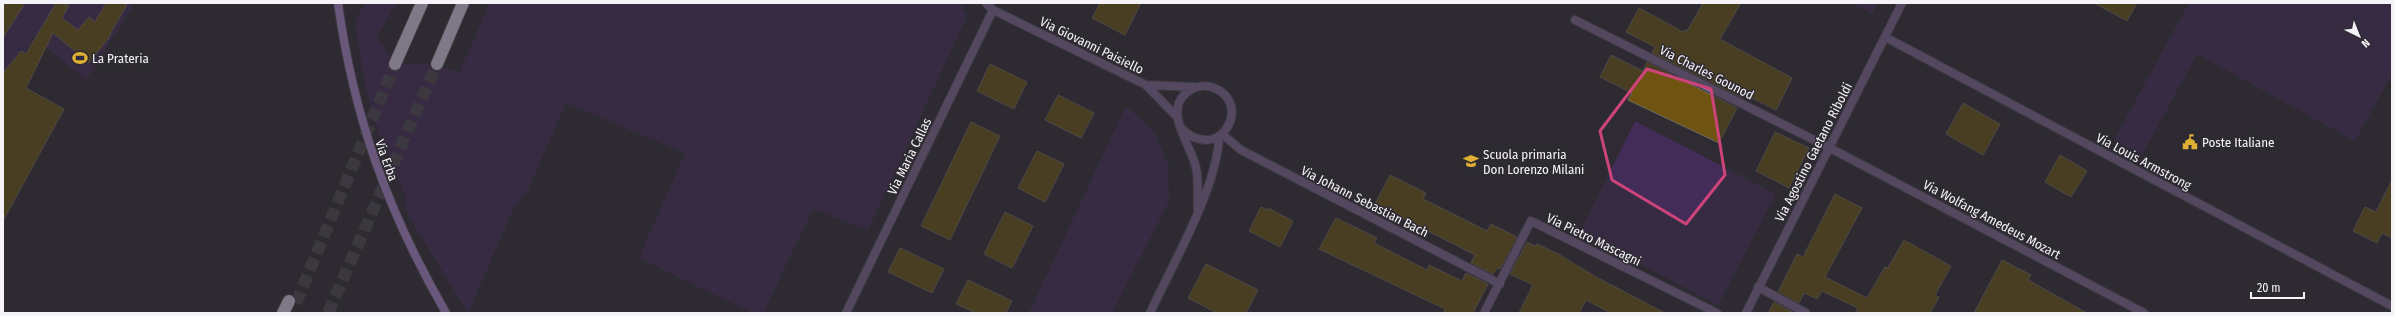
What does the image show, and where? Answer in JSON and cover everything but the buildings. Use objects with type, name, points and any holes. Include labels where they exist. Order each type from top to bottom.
[{"type":"highway","points":[[395,64],[422,3]]},
{"type":"highway","points":[[437,64],[463,3]]},
{"type":"highway","points":[[283,313],[292,306]]},
{"type":"main road","name":"Via Erba","points":[[338,3],[352,85],[374,161],[404,237],[446,313]]},
{"type":"street","name":"Via Giovanni Paisiello","points":[[986,3],[993,10],[1146,85],[1177,117]]},
{"type":"street","name":"Via Agostino Gaetano Riboldi","points":[[1746,313],[1828,147],[1902,3]]},
{"type":"street","name":"Via Maria Callas","points":[[846,313],[993,10]]},
{"type":"street","name":"Via Charles Gounod","points":[[1575,20],[1828,147]]},
{"type":"street","name":"Via Louis Armstrong","points":[[1885,37],[2392,306]]},
{"type":"street","name":"Via Giovanni Paisiello","points":[[1146,85],[1195,87]]},
{"type":"street","points":[[1182,128],[1190,137],[1202,141],[1213,140],[1221,135],[1229,126],[1232,116],[1231,105],[1226,96],[1217,89],[1207,86],[1195,87],[1185,94],[1178,105],[1177,117],[1196,167],[1198,210]]},
{"type":"street","points":[[1150,313],[1210,183],[1219,151],[1221,135]]},
{"type":"street","name":"Via Johann Sebastian Bach","points":[[1221,135],[1241,150],[1500,284]]},
{"type":"street","name":"Via Wolfang Amedeus Mozart","points":[[1828,147],[2144,313]]},
{"type":"street","name":"Via Pietro Mascagni","points":[[1484,313],[1531,221],[1717,313]]},
{"type":"street","points":[[1758,287],[1806,313]]},
{"type":"highlighted area","points":[[1647,69],[1711,89],[1725,175],[1686,224],[1612,180],[1600,131]]},
{"type":"shaded area","name":"La Prateria","points":[[3,3],[135,3],[86,80],[34,37],[3,92]]},
{"type":"shaded area","points":[[365,3],[396,3],[377,37],[395,64],[437,64],[459,73],[490,3],[960,3],[967,16],[868,230],[813,209],[763,313],[753,313],[639,258],[685,153],[566,103],[528,190],[513,209],[468,313],[404,208],[407,200],[379,135],[365,85],[355,22]]},
{"type":"shaded area","points":[[1852,3],[1877,3],[1872,14]]},
{"type":"shaded area","points":[[2189,3],[2392,3],[2392,74],[2355,141],[2197,54],[2142,155],[2114,140]]},
{"type":"shaded area","points":[[1126,106],[1154,133],[1161,148],[1168,164],[1169,201],[1112,313],[1029,313]]},
{"type":"shaded area","points":[[1635,121],[1776,194],[1718,305],[1580,232]]},
{"type":"tunnel","points":[[296,303],[395,64]]},
{"type":"tunnel","points":[[328,313],[437,64]]},
{"type":"place","name":"La Prateria","points":[[80,58]]},
{"type":"place","name":"Poste Italiane","points":[[2190,142]]},
{"type":"place","name":"Scuola primaria Don Lorenzo Milani","points":[[1471,161]]}]
